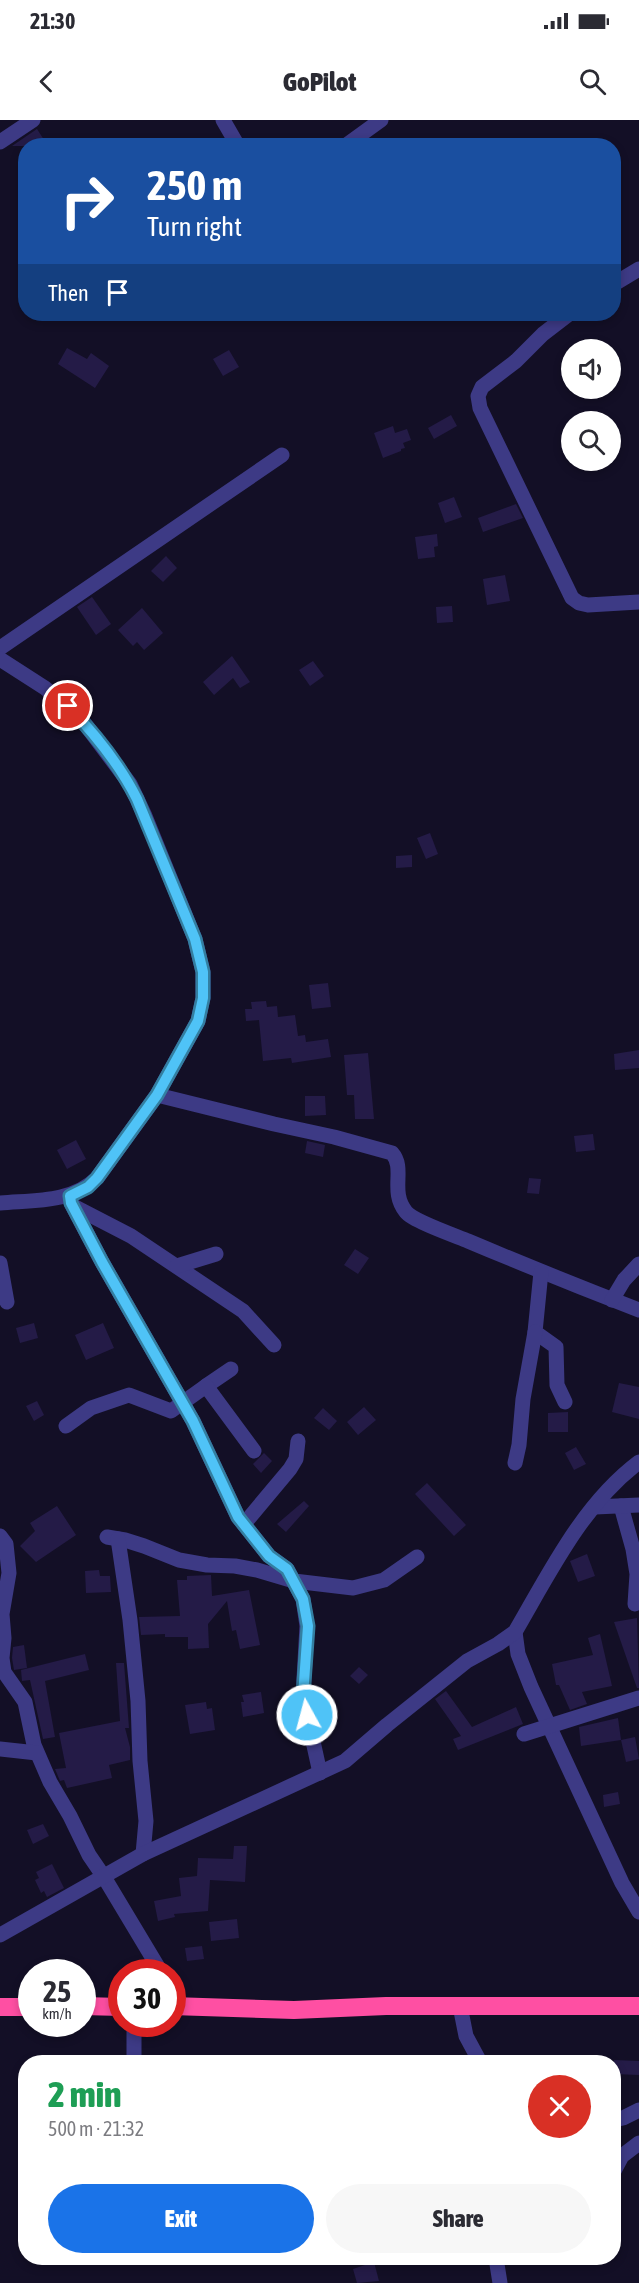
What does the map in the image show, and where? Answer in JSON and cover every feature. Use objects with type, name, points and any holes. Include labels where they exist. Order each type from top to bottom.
[{"type":"highway","points":[[186,2003],[294,2010],[459,2006],[639,2006]]},
{"type":"highway","points":[[0,2007],[18,2007]]},
{"type":"street","points":[[0,142],[33,120]]},
{"type":"street","points":[[223,120],[233,138]]},
{"type":"street","points":[[356,138],[381,120]]},
{"type":"street","points":[[621,280],[639,269]]},
{"type":"street","points":[[560,321],[516,361],[482,387],[478,396],[480,408],[572,598],[588,605],[639,602]]},
{"type":"street","points":[[0,648],[282,455]]},
{"type":"street","points":[[0,659],[68,706],[90,730],[130,784],[195,939],[203,972],[203,998],[198,1021],[157,1095],[97,1178],[71,1201]]},
{"type":"street","points":[[157,1095],[344,1139],[392,1153],[398,1166],[396,1195],[407,1214],[542,1272],[639,1310]]},
{"type":"street","points":[[71,1201],[102,1262],[182,1402],[238,1517],[269,1556],[287,1569],[303,1599],[308,1626],[303,1696],[320,1773]]},
{"type":"street","points":[[0,1203],[71,1201],[131,1236],[243,1311],[274,1345]]},
{"type":"street","points":[[177,1266],[216,1254]]},
{"type":"street","points":[[0,1263],[7,1302]]},
{"type":"street","points":[[612,1300],[624,1280],[639,1264]]},
{"type":"street","points":[[515,1463],[542,1272]]},
{"type":"street","points":[[535,1332],[556,1347],[557,1385],[565,1402]]},
{"type":"street","points":[[66,1426],[91,1408],[129,1395],[171,1411],[231,1369]]},
{"type":"street","points":[[206,1386],[254,1451]]},
{"type":"street","points":[[244,1524],[290,1469],[296,1459],[297,1441]]},
{"type":"street","points":[[0,1935],[143,1854],[345,1761],[468,1661],[515,1632],[557,1560],[595,1507],[607,1491],[639,1461]]},
{"type":"street","points":[[621,1506],[633,1549],[637,1574],[635,1604]]},
{"type":"street","points":[[595,1507],[638,1507]]},
{"type":"street","points":[[0,1536],[6,1544],[9,1573],[2,1614],[6,1637],[2,1658],[4,1672],[25,1702],[37,1753],[89,1855],[153,1959]]},
{"type":"street","points":[[143,1854],[146,1821],[140,1761],[138,1701],[130,1620],[112,1538],[144,1546],[179,1560],[257,1570],[294,1581],[353,1588],[384,1580],[417,1557]]},
{"type":"street","points":[[515,1632],[518,1654],[622,1883],[639,1912]]},
{"type":"street","points":[[524,1734],[639,1698]]},
{"type":"street","points":[[0,1749],[37,1753]]},
{"type":"street","points":[[459,2006],[466,2036],[476,2055]]},
{"type":"street","points":[[134,2037],[134,2055]]},
{"type":"street","points":[[621,2117],[639,2110]]},
{"type":"street","points":[[621,2158],[639,2144]]},
{"type":"street","points":[[497,2265],[500,2283]]},
{"type":"building","points":[[37,129],[43,138],[24,138]]},
{"type":"building","points":[[67,348],[87,359],[91,353],[109,366],[95,388],[58,364]]},
{"type":"building","points":[[229,350],[239,367],[223,376],[213,359]]},
{"type":"building","points":[[451,415],[457,426],[434,439],[428,428]]},
{"type":"building","points":[[393,426],[395,433],[407,429],[411,440],[403,443],[405,448],[401,451],[383,458],[374,433]]},
{"type":"building","points":[[454,497],[462,517],[445,523],[438,503]]},
{"type":"building","points":[[516,504],[523,518],[483,532],[478,518]]},
{"type":"building","points":[[437,534],[438,546],[434,547],[435,557],[418,559],[415,537]]},
{"type":"building","points":[[166,556],[177,568],[163,582],[151,571]]},
{"type":"building","points":[[505,575],[510,601],[487,605],[483,579]]},
{"type":"building","points":[[92,597],[111,624],[96,635],[77,607]]},
{"type":"building","points":[[452,606],[453,622],[437,623],[436,607]]},
{"type":"building","points":[[142,608],[163,633],[144,650],[137,642],[133,646],[118,630]]},
{"type":"building","points":[[232,656],[250,682],[240,688],[233,678],[214,695],[203,682]]},
{"type":"building","points":[[313,661],[324,676],[310,686],[299,670]]},
{"type":"building","points":[[430,833],[438,854],[426,859],[417,838]]},
{"type":"building","points":[[412,855],[412,867],[396,868],[396,856]]},
{"type":"building","points":[[328,983],[331,1007],[312,1009],[309,985]]},
{"type":"building","points":[[266,1001],[267,1007],[277,1006],[278,1017],[295,1015],[298,1036],[305,1035],[306,1042],[328,1039],[331,1057],[292,1063],[291,1058],[263,1061],[259,1020],[246,1021],[245,1009],[252,1009],[251,1002]]},
{"type":"building","points":[[639,1050],[639,1068],[615,1070],[614,1054]]},
{"type":"building","points":[[368,1053],[374,1119],[355,1119],[354,1095],[347,1095],[344,1055]]},
{"type":"building","points":[[305,1096],[325,1096],[326,1115],[305,1116]]},
{"type":"building","points":[[593,1134],[595,1150],[576,1152],[574,1136]]},
{"type":"building","points":[[76,1140],[86,1159],[67,1169],[57,1150]]},
{"type":"building","points":[[307,1141],[325,1145],[323,1157],[305,1153]]},
{"type":"building","points":[[529,1178],[541,1179],[539,1194],[527,1193]]},
{"type":"building","points":[[355,1249],[369,1258],[358,1274],[344,1265]]},
{"type":"building","points":[[34,1323],[38,1338],[20,1343],[16,1328]]},
{"type":"building","points":[[103,1323],[114,1348],[86,1360],[75,1335]]},
{"type":"building","points":[[619,1383],[639,1387],[639,1419],[612,1412]]},
{"type":"building","points":[[37,1401],[44,1415],[34,1421],[26,1406]]},
{"type":"building","points":[[364,1407],[376,1420],[358,1435],[347,1422]]},
{"type":"building","points":[[323,1408],[337,1421],[329,1430],[314,1418]]},
{"type":"building","points":[[568,1412],[568,1432],[548,1432],[548,1413]]},
{"type":"building","points":[[576,1447],[586,1464],[574,1470],[565,1453]]},
{"type":"building","points":[[264,1453],[272,1461],[261,1473],[253,1464]]},
{"type":"building","points":[[427,1483],[466,1525],[454,1536],[415,1494]]},
{"type":"building","points":[[304,1501],[309,1506],[286,1532],[277,1524]]},
{"type":"building","points":[[57,1506],[76,1535],[36,1562],[20,1546],[35,1531],[30,1523]]},
{"type":"building","points":[[587,1554],[595,1576],[578,1582],[570,1561]]},
{"type":"building","points":[[99,1570],[100,1576],[110,1576],[111,1592],[86,1593],[85,1571]]},
{"type":"building","points":[[211,1575],[212,1596],[249,1590],[260,1645],[240,1649],[236,1630],[232,1631],[227,1601],[208,1624],[209,1648],[188,1649],[188,1637],[165,1637],[165,1634],[141,1635],[139,1617],[180,1616],[177,1580],[187,1580],[187,1576]]},
{"type":"building","points":[[637,1618],[639,1688],[637,1688],[614,1622]]},
{"type":"building","points":[[600,1634],[612,1686],[582,1692],[587,1704],[570,1710],[559,1685],[556,1685],[552,1664],[593,1655],[588,1638]]},
{"type":"building","points":[[24,1645],[27,1668],[14,1670],[13,1647]]},
{"type":"building","points":[[85,1654],[89,1670],[45,1681],[55,1737],[43,1739],[30,1680],[22,1681],[21,1670]]},
{"type":"building","points":[[116,1663],[124,1663],[129,1728],[125,1728],[130,1747],[130,1760],[109,1765],[112,1778],[67,1788],[64,1780],[60,1781],[55,1769],[66,1768],[59,1733],[120,1721]]},
{"type":"building","points":[[359,1667],[368,1675],[359,1684],[350,1676]]},
{"type":"building","points":[[446,1691],[472,1727],[516,1707],[523,1724],[458,1750],[453,1739],[461,1736],[435,1699]]},
{"type":"building","points":[[261,1692],[264,1713],[243,1717],[242,1695]]},
{"type":"building","points":[[206,1702],[207,1709],[212,1708],[215,1730],[190,1734],[185,1705]]},
{"type":"building","points":[[618,1718],[621,1740],[581,1746],[579,1727]]},
{"type":"building","points":[[635,1737],[639,1759],[626,1762],[621,1740]]},
{"type":"building","points":[[618,1792],[620,1804],[604,1807],[603,1795]]},
{"type":"building","points":[[43,1824],[49,1836],[33,1844],[27,1830]]},
{"type":"building","points":[[234,1846],[247,1846],[245,1882],[210,1880],[208,1911],[174,1914],[175,1917],[158,1921],[154,1901],[181,1896],[179,1878],[197,1876],[198,1858],[233,1859]]},
{"type":"building","points":[[52,1864],[64,1888],[47,1897],[44,1891],[41,1893],[35,1880],[39,1878],[36,1872]]},
{"type":"building","points":[[237,1919],[239,1938],[211,1941],[209,1922]]},
{"type":"building","points":[[202,1946],[204,1959],[187,1961],[185,1948]]},
{"type":"building","points":[[621,2060],[639,2061],[639,2075],[621,2074]]},
{"type":"building","points":[[375,2265],[379,2281],[357,2283],[353,2269]]},
{"type":"route","points":[[68,706],[85,724],[130,784],[195,939],[203,972],[203,998],[198,1021],[173,1068],[157,1095],[97,1178],[88,1187],[70,1196],[71,1203],[193,1421],[238,1517],[269,1556],[287,1569],[303,1599],[308,1626],[303,1696],[307,1715]]}]
